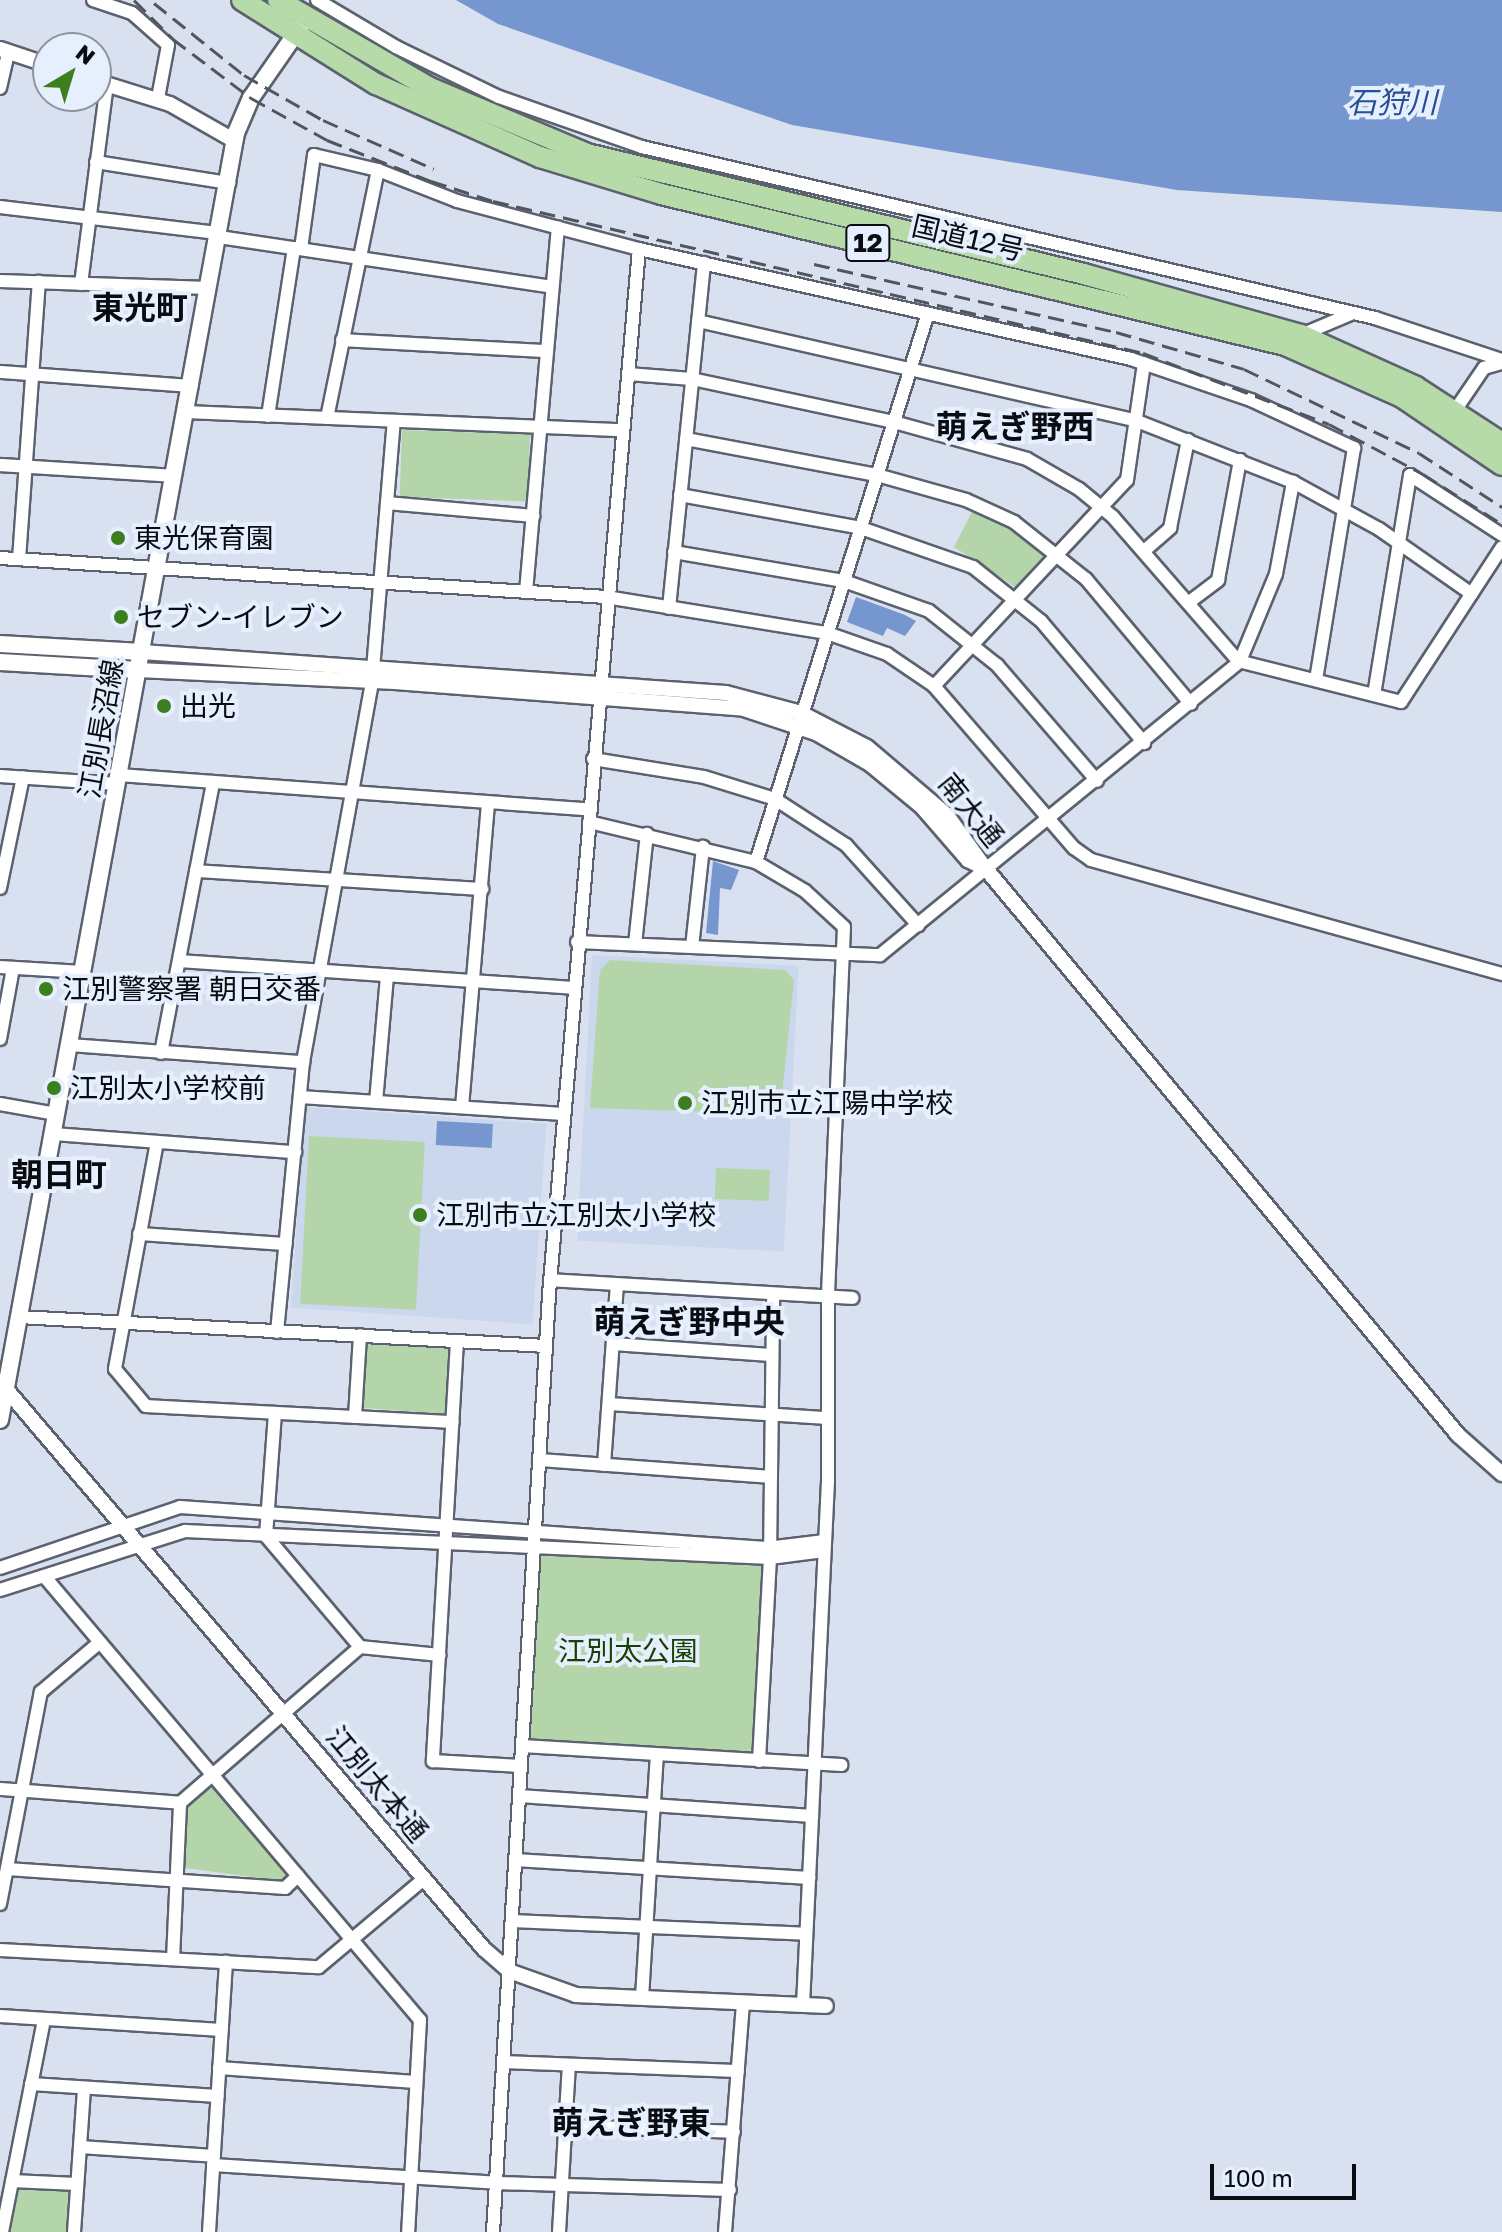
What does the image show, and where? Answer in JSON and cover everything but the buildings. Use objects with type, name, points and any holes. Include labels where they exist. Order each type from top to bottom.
[{"type":"highway","name":"国道12号","points":[[242,0],[439,92],[587,154],[1084,274],[1301,335],[1456,409],[1502,443]]},
{"type":"highway","name":"国道12号","points":[[278,0],[300,27],[415,104],[582,172],[1217,326],[1310,354],[1402,397],[1502,465]]},
{"type":"main road","name":"江別長沼線","points":[[0,1420],[3,1385],[19,1317],[235,141],[251,98],[300,27]]},
{"type":"main road","name":"南大通","points":[[0,644],[142,652]]},
{"type":"main road","name":"南大通","points":[[0,662],[138,670]]},
{"type":"street","points":[[93,0],[132,13],[168,45],[158,98]]},
{"type":"street","points":[[317,0],[396,47],[499,97],[617,140],[1353,313],[1502,362]]},
{"type":"street","points":[[0,88],[4,50],[32,60]]},
{"type":"street","points":[[112,85],[158,98],[235,141]]},
{"type":"street","points":[[81,284],[100,112]]},
{"type":"street","points":[[268,416],[314,155],[378,170],[457,201],[639,249],[1144,363],[1251,400],[1354,448],[1341,508],[1316,680]]},
{"type":"street","points":[[96,162],[229,183]]},
{"type":"street","points":[[327,418],[378,170]]},
{"type":"street","points":[[0,207],[219,235],[552,287]]},
{"type":"street","points":[[526,592],[558,227]]},
{"type":"street","points":[[493,2232],[550,1280],[606,597],[639,249]]},
{"type":"street","points":[[669,608],[704,263]]},
{"type":"street","points":[[0,281],[209,288]]},
{"type":"street","points":[[19,559],[39,282]]},
{"type":"street","points":[[756,862],[928,313]]},
{"type":"street","points":[[1301,335],[1353,313]]},
{"type":"street","points":[[698,321],[1137,421],[1293,482],[1396,540],[1472,594]]},
{"type":"street","points":[[342,340],[547,351]]},
{"type":"street","points":[[1456,409],[1484,368],[1502,362]]},
{"type":"street","points":[[934,686],[1127,480],[1144,363]]},
{"type":"street","points":[[0,372],[191,386]]},
{"type":"street","points":[[628,374],[692,379],[894,422],[1014,454],[1058,475],[1101,507],[1144,551],[1240,661],[1401,702],[1502,547]]},
{"type":"street","points":[[186,412],[622,430]]},
{"type":"street","points":[[277,1332],[303,1062],[372,674],[394,421]]},
{"type":"street","points":[[686,439],[877,475],[982,506],[1058,553],[1093,586],[1191,704]]},
{"type":"street","points":[[1144,551],[1170,528],[1188,440]]},
{"type":"street","points":[[1188,603],[1218,580],[1240,460]]},
{"type":"street","points":[[0,465],[174,476]]},
{"type":"street","points":[[1374,695],[1396,540],[1410,475],[1502,535]]},
{"type":"street","points":[[577,942],[880,955],[1144,743],[1240,661],[1276,574],[1293,482]]},
{"type":"street","points":[[680,495],[861,528],[958,560],[1016,598],[1144,743]]},
{"type":"street","points":[[387,503],[533,516]]},
{"type":"street","points":[[674,552],[844,581],[916,605],[974,643],[1097,781]]},
{"type":"street","points":[[0,558],[606,597],[827,633],[887,654],[934,686],[1074,848],[1100,864],[1502,974]]},
{"type":"street","name":"南大通","points":[[142,652],[372,674],[599,689],[726,693],[855,740],[906,775],[979,853],[986,869],[1458,1435],[1502,1474]]},
{"type":"street","name":"南大通","points":[[138,670],[372,674]]},
{"type":"street","points":[[593,759],[704,777],[775,799],[838,838],[918,925]]},
{"type":"street","points":[[0,776],[213,782],[488,803],[590,816],[756,862],[805,891],[841,922],[844,954],[828,1298],[825,1546],[803,2005]]},
{"type":"street","points":[[1,880],[23,777]]},
{"type":"street","points":[[161,1053],[213,782]]},
{"type":"street","points":[[462,1107],[488,803]]},
{"type":"street","points":[[635,944],[647,834]]},
{"type":"street","points":[[692,947],[703,847]]},
{"type":"street","points":[[196,871],[482,889]]},
{"type":"street","points":[[179,961],[573,988]]},
{"type":"street","points":[[0,1039],[7,968],[83,972]]},
{"type":"street","points":[[376,1102],[387,975]]},
{"type":"street","points":[[69,1045],[303,1062]]},
{"type":"street","points":[[300,1097],[563,1114]]},
{"type":"street","points":[[0,1104],[56,1114]]},
{"type":"street","points":[[53,1134],[295,1152]]},
{"type":"street","points":[[157,1142],[121,1323],[115,1369],[146,1406],[453,1422]]},
{"type":"street","points":[[139,1234],[286,1244]]},
{"type":"street","points":[[550,1280],[852,1298]]},
{"type":"street","points":[[604,1465],[617,1285]]},
{"type":"street","points":[[759,1761],[769,1553],[773,1294]]},
{"type":"street","points":[[19,1317],[546,1346]]},
{"type":"street","points":[[355,1417],[360,1335]]},
{"type":"street","points":[[457,1341],[433,1761],[521,1766]]},
{"type":"street","points":[[613,1344],[771,1355]]},
{"type":"street","name":"江別太本通","points":[[3,1385],[484,1949],[509,1971],[576,1995],[826,2006]]},
{"type":"street","points":[[609,1404],[828,1418]]},
{"type":"street","points":[[275,1413],[266,1536],[360,1647],[440,1655]]},
{"type":"street","points":[[539,1460],[769,1477]]},
{"type":"street","points":[[0,1568],[180,1507],[535,1530],[769,1553]]},
{"type":"street","points":[[0,1590],[185,1531],[534,1550],[545,1545],[769,1553],[825,1546]]},
{"type":"street","points":[[44,1576],[420,2020],[408,2232]]},
{"type":"street","points":[[0,1904],[41,1692],[100,1642]]},
{"type":"street","points":[[0,1789],[180,1803],[360,1647]]},
{"type":"street","points":[[522,1746],[841,1765]]},
{"type":"street","points":[[642,1998],[657,1755]]},
{"type":"street","points":[[519,1796],[812,1816]]},
{"type":"street","points":[[173,1959],[179,1881],[180,1803]]},
{"type":"street","points":[[515,1860],[809,1878]]},
{"type":"street","points":[[7,1869],[285,1888],[298,1876]]},
{"type":"street","points":[[0,1950],[319,1967],[424,1879]]},
{"type":"street","points":[[512,1921],[806,1934]]},
{"type":"street","points":[[209,2232],[226,1962]]},
{"type":"street","points":[[725,2232],[743,2002]]},
{"type":"street","points":[[0,2016],[222,2030]]},
{"type":"street","points":[[2,2232],[44,2019]]},
{"type":"street","points":[[503,2062],[738,2071]]},
{"type":"street","points":[[559,2232],[569,2065]]},
{"type":"street","points":[[219,2068],[416,2082]]},
{"type":"street","points":[[31,2084],[218,2096]]},
{"type":"street","points":[[74,2232],[84,2088]]},
{"type":"street","points":[[565,2126],[734,2132]]},
{"type":"street","points":[[80,2147],[411,2179],[730,2190]]},
{"type":"street","points":[[12,2181],[77,2184]]},
{"type":"shaded area","name":"江別市立江陽中学校","points":[[592,955],[799,966],[784,1251],[577,1241]]},
{"type":"shaded area","name":"江別市立江別太小学校","points":[[305,1107],[546,1124],[532,1324],[291,1308]]},
{"type":"green space","points":[[402,430],[530,434],[528,501],[400,497]]},
{"type":"green space","points":[[973,510],[1011,527],[1045,554],[1015,587],[954,547]]},
{"type":"green space","points":[[610,960],[785,970],[794,980],[780,1114],[590,1108],[600,970]]},
{"type":"green space","points":[[309,1136],[425,1142],[416,1310],[300,1304]]},
{"type":"green space","points":[[716,1168],[770,1170],[769,1201],[715,1199]]},
{"type":"green space","points":[[365,1341],[452,1347],[447,1414],[360,1408]]},
{"type":"green space","name":"江別太公園","points":[[539,1553],[763,1563],[753,1747],[746,1753],[527,1739]]},
{"type":"green space","points":[[209,1784],[288,1876],[283,1881],[185,1868],[187,1803]]},
{"type":"green space","points":[[16,2187],[72,2190],[69,2232],[5,2232]]},
{"type":"water","name":"石狩川","points":[[456,0],[1502,0],[1502,212],[1177,190],[792,125],[498,24]]},
{"type":"water","points":[[856,597],[916,621],[905,636],[887,628],[883,636],[847,622]]},
{"type":"water","points":[[713,861],[739,870],[731,890],[720,888],[718,935],[706,933]]},
{"type":"water","points":[[437,1121],[493,1124],[492,1148],[436,1145]]},
{"type":"railway","points":[[134,0],[173,39],[251,98],[327,140],[431,181],[493,201],[1143,353],[1329,424],[1423,474],[1502,524]]},
{"type":"railway","points":[[154,3],[244,75],[323,120],[434,169]]},
{"type":"railway","points":[[814,264],[1116,332],[1244,369],[1419,453],[1502,507]]},
{"type":"place","name":"東光保育園","points":[[118,538]]},
{"type":"place","name":"セブン-イレブン","points":[[121,617]]},
{"type":"place","name":"出光","points":[[164,706]]},
{"type":"place","name":"江別警察署 朝日交番","points":[[46,989]]},
{"type":"place","name":"江別太小学校前","points":[[54,1088]]},
{"type":"place","name":"江別市立江陽中学校","points":[[685,1103]]},
{"type":"place","name":"江別市立江別太小学校","points":[[420,1215]]},
{"type":"district","name":"東光町","points":[[140,307]]},
{"type":"district","name":"萌えぎ野西","points":[[1015,426]]},
{"type":"district","name":"朝日町","points":[[59,1174]]},
{"type":"district","name":"萌えぎ野中央","points":[[689,1321]]},
{"type":"district","name":"萌えぎ野東","points":[[631,2122]]}]
